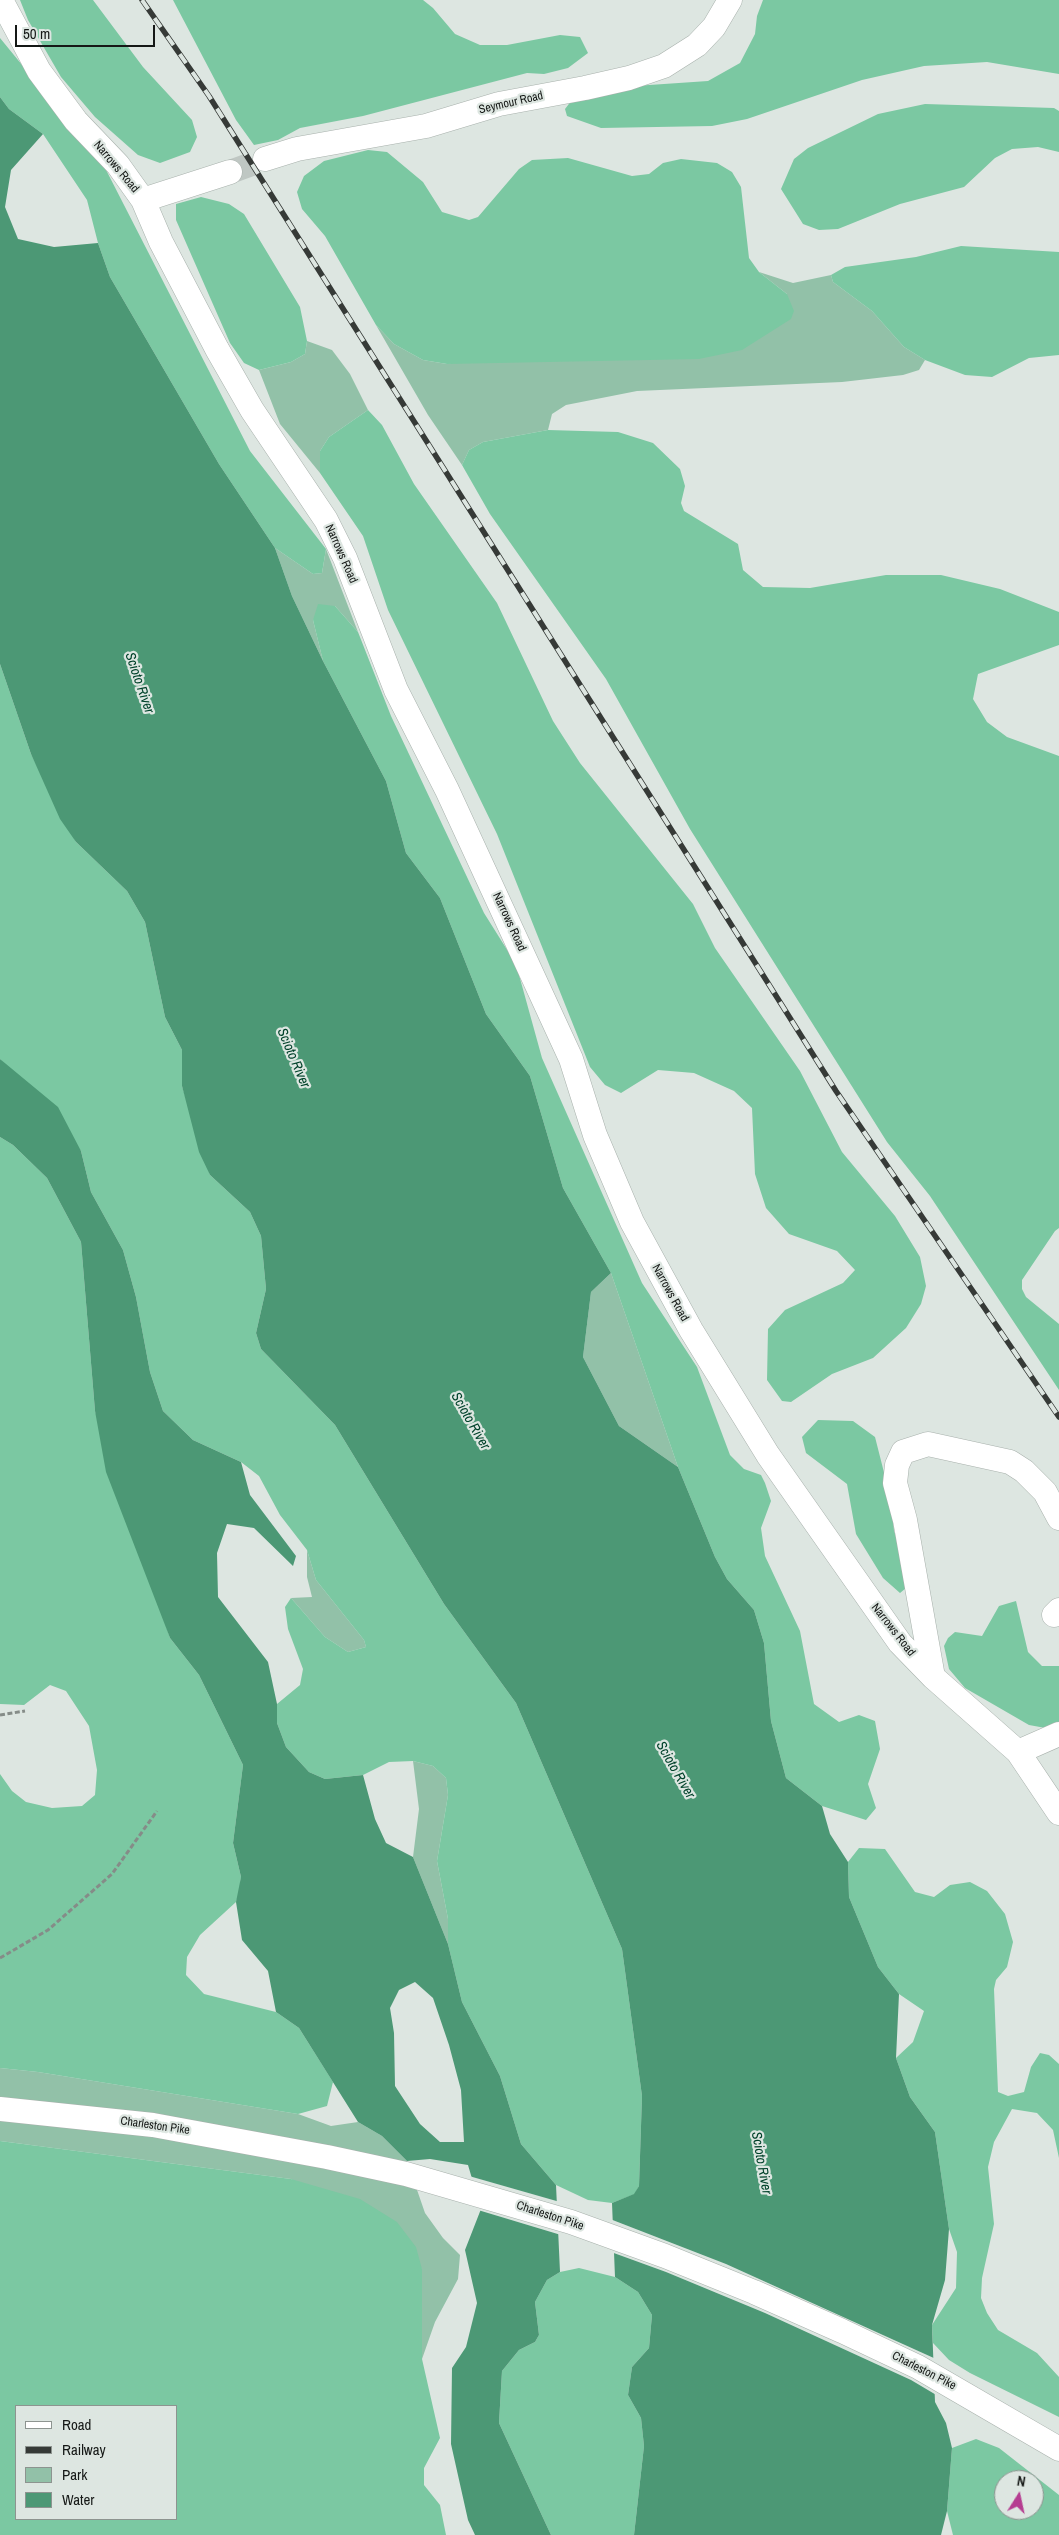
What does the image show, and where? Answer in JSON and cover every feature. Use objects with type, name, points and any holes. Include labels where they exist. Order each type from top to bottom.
[{"type":"street","name":"Narrows Road","points":[[1,0],[39,71],[76,121],[118,165],[143,200],[161,242],[217,349],[252,410],[309,492],[345,558],[396,690],[446,790],[571,1059],[596,1135],[632,1222],[691,1330],[768,1455],[900,1643],[932,1677],[1018,1752],[1059,1813]]},
{"type":"street","name":"Seymour Road","points":[[265,159],[297,149],[426,126],[499,104],[585,88],[628,78],[664,66],[697,45],[714,27],[730,0]]},
{"type":"street","points":[[143,200],[230,172]]},
{"type":"street","points":[[932,1677],[905,1520],[895,1483],[897,1465],[903,1452],[928,1444],[1010,1462],[1024,1471],[1045,1492],[1059,1518]]},
{"type":"street","points":[[1018,1752],[1059,1734]]},
{"type":"street","name":"Charleston Pike","points":[[0,2109],[153,2125],[309,2153],[406,2174],[571,2222],[700,2270],[833,2327],[918,2367],[1059,2449]]},
{"type":"path","points":[[0,1716],[25,1711]]},
{"type":"path","points":[[0,1958],[48,1930],[112,1874],[157,1811]]},
{"type":"green space","points":[[759,272],[793,283],[831,275],[833,282],[872,311],[904,347],[925,360],[919,370],[903,375],[842,382],[637,391],[566,405],[552,414],[548,430],[483,442],[469,450],[462,465],[428,415],[376,325],[394,344],[423,360],[447,364],[787,294]]},
{"type":"green space","points":[[307,341],[332,350],[350,374],[368,410],[329,437],[320,451],[320,473],[280,424],[259,370],[291,362],[305,354]]},
{"type":"green space","points":[[275,548],[313,574],[322,573],[326,549],[358,632],[335,606],[313,620],[323,661],[292,596]]},
{"type":"green space","points":[[611,1273],[678,1467],[619,1426],[583,1357],[591,1292]]},
{"type":"green space","points":[[307,1550],[316,1580],[364,1640],[366,1647],[348,1652],[325,1637],[291,1598],[312,1597],[307,1577]]},
{"type":"green space","points":[[413,1761],[433,1766],[446,1778],[448,1795],[437,1861],[448,1919],[448,1944],[413,1857],[419,1809]]},
{"type":"green space","points":[[0,2068],[38,2072],[298,2114],[331,2126],[358,2122],[382,2136],[407,2161],[425,2213],[443,2238],[460,2255],[458,2279],[435,2322],[422,2359],[422,2269],[291,2179],[0,2141]]},
{"type":"shaded area","points":[[20,0],[93,0],[143,67],[192,120],[197,137],[190,152],[160,163],[138,155],[95,117],[61,77],[28,20]]},
{"type":"shaded area","points":[[173,0],[423,0],[433,8],[455,34],[480,45],[507,45],[560,35],[580,37],[588,53],[568,68],[544,74],[527,73],[363,116],[300,128],[278,140],[254,145],[236,120]]},
{"type":"shaded area","points":[[763,0],[1059,0],[1059,74],[987,62],[924,66],[862,80],[747,119],[712,126],[601,128],[567,116],[565,109],[575,96],[620,87],[708,81],[740,63],[755,34],[757,16]]},
{"type":"shaded area","points":[[0,38],[103,164],[250,451],[326,549],[322,573],[313,574],[275,548],[219,464],[110,277],[98,243],[87,200],[43,134],[9,109],[0,97]]},
{"type":"shaded area","points":[[925,104],[1054,108],[1059,111],[1059,152],[1038,147],[1012,149],[995,158],[964,187],[900,204],[838,229],[819,230],[803,224],[781,189],[794,159],[808,148],[878,114]]},
{"type":"shaded area","points":[[368,150],[387,152],[423,182],[442,212],[469,220],[478,217],[519,169],[532,160],[568,158],[632,176],[649,174],[663,163],[681,159],[717,163],[732,172],[741,187],[749,258],[759,272],[787,294],[794,311],[791,319],[742,350],[699,359],[447,364],[423,360],[394,344],[376,325],[325,236],[302,209],[297,192],[304,176],[324,161]]},
{"type":"shaded area","points":[[201,197],[229,204],[244,214],[300,307],[307,341],[305,354],[291,362],[259,370],[244,363],[230,343],[176,220],[176,204]]},
{"type":"shaded area","points":[[961,246],[1059,252],[1059,355],[1029,358],[992,377],[965,375],[925,360],[904,347],[872,311],[833,282],[831,275],[845,267],[916,257]]},
{"type":"shaded area","points":[[368,410],[382,425],[414,484],[497,603],[553,721],[580,763],[693,904],[715,948],[800,1071],[842,1152],[895,1216],[920,1257],[926,1286],[921,1304],[906,1328],[873,1358],[832,1374],[791,1402],[782,1401],[767,1380],[768,1329],[785,1310],[843,1283],[855,1270],[837,1251],[789,1234],[766,1208],[755,1174],[752,1108],[734,1091],[694,1073],[658,1070],[621,1093],[605,1085],[590,1067],[497,834],[388,610],[363,536],[320,473],[320,451],[329,437]]},
{"type":"shaded area","points":[[548,430],[618,432],[653,443],[680,469],[685,486],[681,503],[684,511],[738,544],[743,570],[763,587],[810,588],[886,575],[941,575],[1000,589],[1059,612],[1059,645],[978,674],[973,699],[987,722],[1007,737],[1059,756],[1059,1228],[1055,1231],[1022,1280],[1022,1289],[1026,1297],[1059,1324],[1059,1390],[930,1196],[887,1142],[690,829],[606,679],[490,514],[462,465],[469,450],[483,442]]},
{"type":"shaded area","points":[[318,604],[335,606],[358,632],[391,716],[484,913],[516,964],[542,1058],[642,1283],[697,1367],[730,1455],[744,1469],[761,1475],[765,1483],[771,1501],[761,1528],[765,1556],[800,1631],[814,1704],[839,1722],[859,1715],[875,1721],[880,1749],[868,1784],[876,1808],[866,1820],[822,1806],[786,1778],[771,1721],[764,1643],[754,1610],[727,1579],[715,1557],[678,1467],[611,1273],[563,1188],[530,1076],[486,1014],[440,898],[406,853],[386,781],[323,661],[313,620]]},
{"type":"shaded area","points":[[0,664],[31,754],[76,842],[127,891],[145,922],[165,1017],[182,1050],[182,1086],[210,1175],[250,1212],[261,1236],[266,1289],[256,1333],[261,1349],[335,1425],[444,1604],[516,1703],[622,1949],[642,2096],[639,2186],[635,2194],[612,2203],[588,2200],[556,2185],[521,2144],[500,2076],[462,2002],[448,1944],[448,1919],[437,1861],[448,1795],[446,1778],[433,1766],[413,1761],[389,1762],[363,1775],[325,1779],[309,1772],[286,1747],[277,1723],[277,1704],[300,1685],[303,1669],[288,1629],[285,1607],[291,1598],[325,1637],[348,1652],[366,1647],[364,1640],[316,1580],[307,1550],[280,1515],[259,1476],[241,1462],[193,1440],[163,1411],[150,1372],[136,1297],[123,1250],[91,1192],[81,1151],[0,1059]]},
{"type":"shaded area","points":[[0,1137],[13,1145],[47,1178],[81,1242],[95,1411],[170,1638],[199,1675],[243,1765],[233,1843],[241,1877],[239,1894],[236,1902],[200,1935],[187,1957],[186,1975],[204,1994],[276,2012],[299,2028],[333,2082],[327,2106],[298,2114],[38,2072],[0,2068],[0,1774],[12,1791],[26,1802],[52,1808],[82,1806],[95,1795],[97,1770],[89,1726],[66,1691],[50,1685],[24,1705],[0,1704]]},
{"type":"shaded area","points":[[818,1420],[853,1421],[875,1437],[892,1504],[894,1531],[901,1547],[906,1588],[900,1593],[883,1578],[856,1534],[847,1484],[806,1453],[802,1437]]},
{"type":"shaded area","points":[[1016,1601],[1028,1652],[1042,1666],[1059,1666],[1059,1722],[1051,1729],[1029,1725],[965,1688],[949,1669],[944,1646],[948,1638],[955,1632],[982,1636],[999,1606]]},
{"type":"shaded area","points":[[859,1848],[885,1849],[915,1892],[934,1897],[950,1885],[970,1882],[987,1891],[1005,1914],[1013,1942],[1007,1967],[996,1980],[994,1989],[998,2092],[1008,2096],[1024,2092],[1031,2067],[1040,2053],[1049,2055],[1059,2064],[1059,2158],[1053,2130],[1037,2113],[1012,2109],[994,2142],[988,2167],[994,2224],[982,2278],[981,2298],[987,2313],[998,2330],[1037,2353],[1059,2377],[1059,2417],[970,2373],[949,2360],[933,2343],[932,2325],[956,2288],[957,2252],[949,2229],[935,2132],[910,2097],[896,2058],[913,2042],[924,2011],[899,1994],[878,1967],[849,1897],[848,1862]]},
{"type":"shaded area","points":[[0,2141],[291,2179],[360,2199],[397,2222],[416,2247],[422,2269],[422,2359],[440,2438],[424,2468],[424,2485],[440,2505],[446,2535],[0,2535]]},
{"type":"shaded area","points":[[579,2268],[615,2277],[638,2292],[652,2315],[649,2348],[632,2367],[628,2395],[641,2418],[644,2446],[634,2535],[551,2535],[499,2423],[502,2371],[519,2350],[535,2342],[539,2335],[535,2302],[547,2280],[560,2272]]},
{"type":"shaded area","points":[[976,2439],[999,2448],[1027,2470],[994,2470],[994,2520],[1044,2520],[1044,2483],[1059,2495],[1059,2535],[953,2535],[947,2511],[952,2448]]},
{"type":"water","name":"Scioto River","points":[[0,97],[9,109],[43,134],[11,170],[5,207],[18,239],[54,247],[98,243],[110,277],[219,464],[275,548],[292,596],[323,661],[386,781],[406,853],[440,898],[486,1014],[530,1076],[563,1188],[611,1273],[591,1292],[583,1357],[619,1426],[678,1467],[715,1557],[727,1579],[754,1610],[764,1643],[771,1721],[786,1778],[822,1806],[830,1834],[848,1862],[849,1897],[878,1967],[899,1994],[896,2058],[910,2097],[935,2132],[949,2229],[945,2280],[932,2325],[935,2402],[946,2423],[952,2448],[947,2511],[941,2535],[634,2535],[644,2446],[641,2418],[628,2395],[632,2367],[649,2348],[652,2315],[638,2292],[615,2277],[612,2203],[634,2194],[639,2186],[642,2096],[622,1949],[516,1703],[444,1604],[335,1425],[261,1349],[256,1333],[266,1289],[261,1236],[250,1212],[210,1175],[199,1152],[182,1086],[182,1050],[165,1017],[145,922],[127,891],[76,842],[60,819],[31,754],[0,664]]},
{"type":"water","points":[[0,1059],[58,1107],[81,1151],[91,1192],[123,1250],[136,1297],[150,1372],[163,1411],[193,1440],[241,1462],[250,1495],[296,1556],[293,1566],[254,1528],[227,1524],[217,1553],[218,1597],[268,1662],[277,1704],[277,1723],[286,1747],[309,1772],[325,1779],[363,1775],[375,1819],[386,1843],[413,1857],[448,1944],[462,2002],[500,2076],[521,2144],[556,2185],[560,2272],[547,2280],[535,2302],[539,2335],[535,2342],[519,2350],[502,2371],[499,2423],[551,2535],[475,2535],[468,2520],[451,2444],[452,2368],[466,2347],[477,2303],[465,2250],[481,2209],[468,2165],[430,2159],[407,2161],[382,2136],[358,2122],[299,2028],[276,2012],[268,1971],[242,1940],[236,1902],[241,1877],[233,1843],[243,1765],[199,1675],[170,1638],[106,1472],[95,1411],[81,1242],[47,1178],[13,1145],[0,1137]],"holes":[[[415,1982],[433,1998],[449,2045],[461,2090],[464,2142],[440,2142],[420,2124],[395,2086],[394,2033],[390,2008],[399,1990]]]},
{"type":"pier","points":[[469,2176],[560,2202],[561,2235],[478,2210]]},
{"type":"pier","points":[[610,2219],[726,2264],[936,2359],[938,2396],[911,2380],[765,2313],[666,2272],[611,2252]]},
{"type":"tunnel","points":[[230,172],[265,159]]},
{"type":"railway","points":[[142,0],[209,96],[836,1091],[1059,1417]]}]
